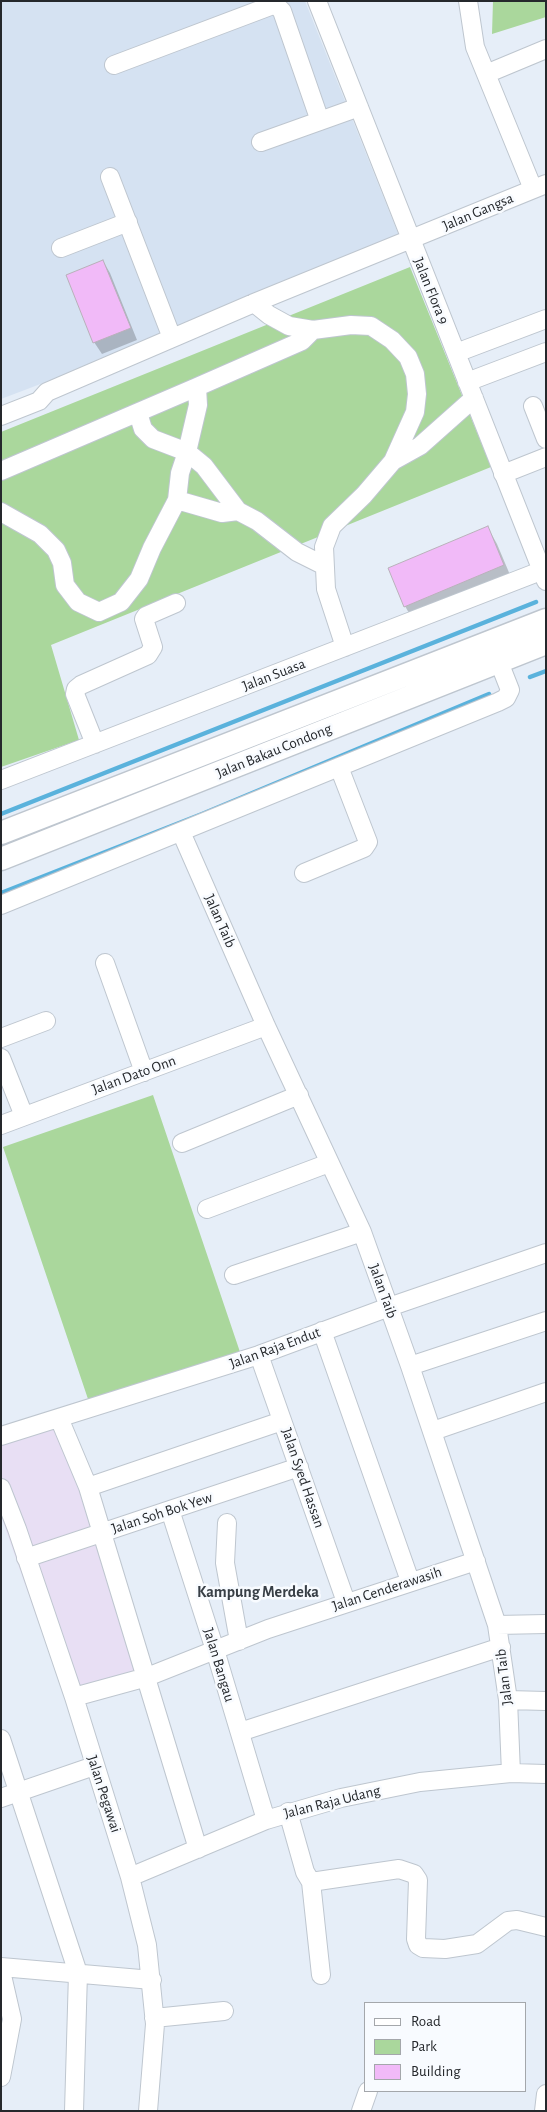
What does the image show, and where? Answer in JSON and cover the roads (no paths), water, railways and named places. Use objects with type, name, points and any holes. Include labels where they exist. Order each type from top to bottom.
[{"type":"main road","name":"Jalan Bakau Condong","points":[[1,833],[546,620]]},
{"type":"main road","name":"Jalan Bakau Condong","points":[[1,859],[546,643]]},
{"type":"street","name":"Jalan Flora 9","points":[[317,1],[503,474],[544,573]]},
{"type":"street","points":[[468,1],[475,47],[539,187]]},
{"type":"street","points":[[114,65],[273,6],[278,7],[282,11],[320,121]]},
{"type":"street","points":[[486,74],[546,49]]},
{"type":"street","points":[[261,142],[359,107]]},
{"type":"street","points":[[110,177],[172,338]]},
{"type":"street","name":"Jalan Gangsa","points":[[47,392],[254,303],[411,241],[539,187]]},
{"type":"street","points":[[61,248],[128,222]]},
{"type":"street","points":[[254,303],[269,315],[289,326],[312,330],[351,324],[371,326],[392,340],[408,358],[415,374],[418,394],[414,412],[393,461],[364,495],[332,526],[324,547],[323,565],[326,589],[345,647]]},
{"type":"street","points":[[456,353],[546,319]]},
{"type":"street","points":[[1,471],[302,340],[312,330]]},
{"type":"street","points":[[393,461],[420,446],[470,390],[546,352]]},
{"type":"street","points":[[1,512],[40,534],[56,550],[62,563],[65,585],[78,602],[99,612],[121,602],[139,579],[152,548],[177,500],[180,473],[198,405],[197,387]]},
{"type":"street","points":[[1,403],[33,390],[47,392]]},
{"type":"street","points":[[1,416],[39,401],[47,392]]},
{"type":"street","points":[[533,406],[546,439]]},
{"type":"street","points":[[138,413],[143,429],[153,439],[187,452],[204,466],[238,511],[257,521],[296,552],[323,565]]},
{"type":"street","points":[[503,474],[546,457]]},
{"type":"street","points":[[177,500],[222,513],[238,511]]},
{"type":"street","name":"Jalan Suasa","points":[[1,780],[345,647],[544,573]]},
{"type":"street","points":[[94,744],[75,694],[76,689],[148,655],[152,647],[144,619],[146,616],[176,603]]},
{"type":"street","points":[[1,905],[506,698],[510,690],[499,662]]},
{"type":"street","points":[[304,873],[364,848],[368,842],[339,767]]},
{"type":"street","name":"Jalan Taib","points":[[181,832],[266,1026],[362,1232],[433,1431],[497,1625],[508,1700],[511,1773]]},
{"type":"street","points":[[105,963],[144,1072]]},
{"type":"street","points":[[1,1038],[46,1021]]},
{"type":"street","name":"Jalan Dato Onn","points":[[1,1125],[266,1026]]},
{"type":"street","points":[[1,1058],[24,1116]]},
{"type":"street","points":[[182,1143],[298,1095]]},
{"type":"street","points":[[207,1209],[329,1163]]},
{"type":"street","points":[[234,1275],[362,1232]]},
{"type":"street","name":"Jalan Raja Endut","points":[[1,1436],[259,1355],[388,1307],[546,1253]]},
{"type":"street","points":[[410,1366],[546,1321]]},
{"type":"street","points":[[322,1331],[410,1581]]},
{"type":"street","name":"Jalan Syed Hassan","points":[[259,1355],[346,1602]]},
{"type":"street","points":[[433,1431],[546,1392]]},
{"type":"street","points":[[59,1418],[88,1487],[198,1849]]},
{"type":"street","points":[[88,1487],[282,1421]]},
{"type":"street","name":"Jalan Soh Bok Yew","points":[[26,1558],[299,1468]]},
{"type":"street","name":"Jalan Pegawai","points":[[1,1488],[9,1531],[26,1558],[74,1697],[130,1877],[147,1945],[152,1980],[154,2018],[148,2111]]},
{"type":"street","name":"Jalan Bangau","points":[[170,1510],[215,1650],[266,1820]]},
{"type":"street","points":[[227,1523],[225,1563],[239,1641]]},
{"type":"street","name":"Jalan Cenderawasih","points":[[74,1697],[147,1677],[346,1602],[476,1561]]},
{"type":"street","points":[[497,1625],[546,1624]]},
{"type":"street","points":[[240,1732],[501,1647]]},
{"type":"street","points":[[508,1700],[546,1701]]},
{"type":"street","points":[[1,1739],[78,1973],[74,2111]]},
{"type":"street","points":[[1,1798],[94,1766]]},
{"type":"street","name":"Jalan Raja Udang","points":[[130,1877],[266,1820],[341,1798],[420,1782],[511,1773],[546,1774]]},
{"type":"street","points":[[288,1812],[305,1872],[311,1882],[321,1975]]},
{"type":"street","points":[[311,1882],[399,1869],[414,1874],[418,1880],[416,1939],[418,1945],[423,1948],[445,1949],[477,1944],[508,1921],[517,1920],[546,1927]]},
{"type":"street","points":[[1,2077],[12,2019],[4,1992],[1,1969],[78,1973],[152,1980]]},
{"type":"street","points":[[154,2018],[224,2012]]},
{"type":"street","points":[[361,2111],[368,2092]]},
{"type":"street","points":[[544,2111],[546,2094]]},
{"type":"waterway","points":[[1,814],[536,602]]},
{"type":"waterway","points":[[530,677],[546,671]]},
{"type":"waterway","points":[[1,893],[202,814],[489,694]]},
{"type":"district","name":"Kampung Merdeka","points":[[258,1592]]}]
